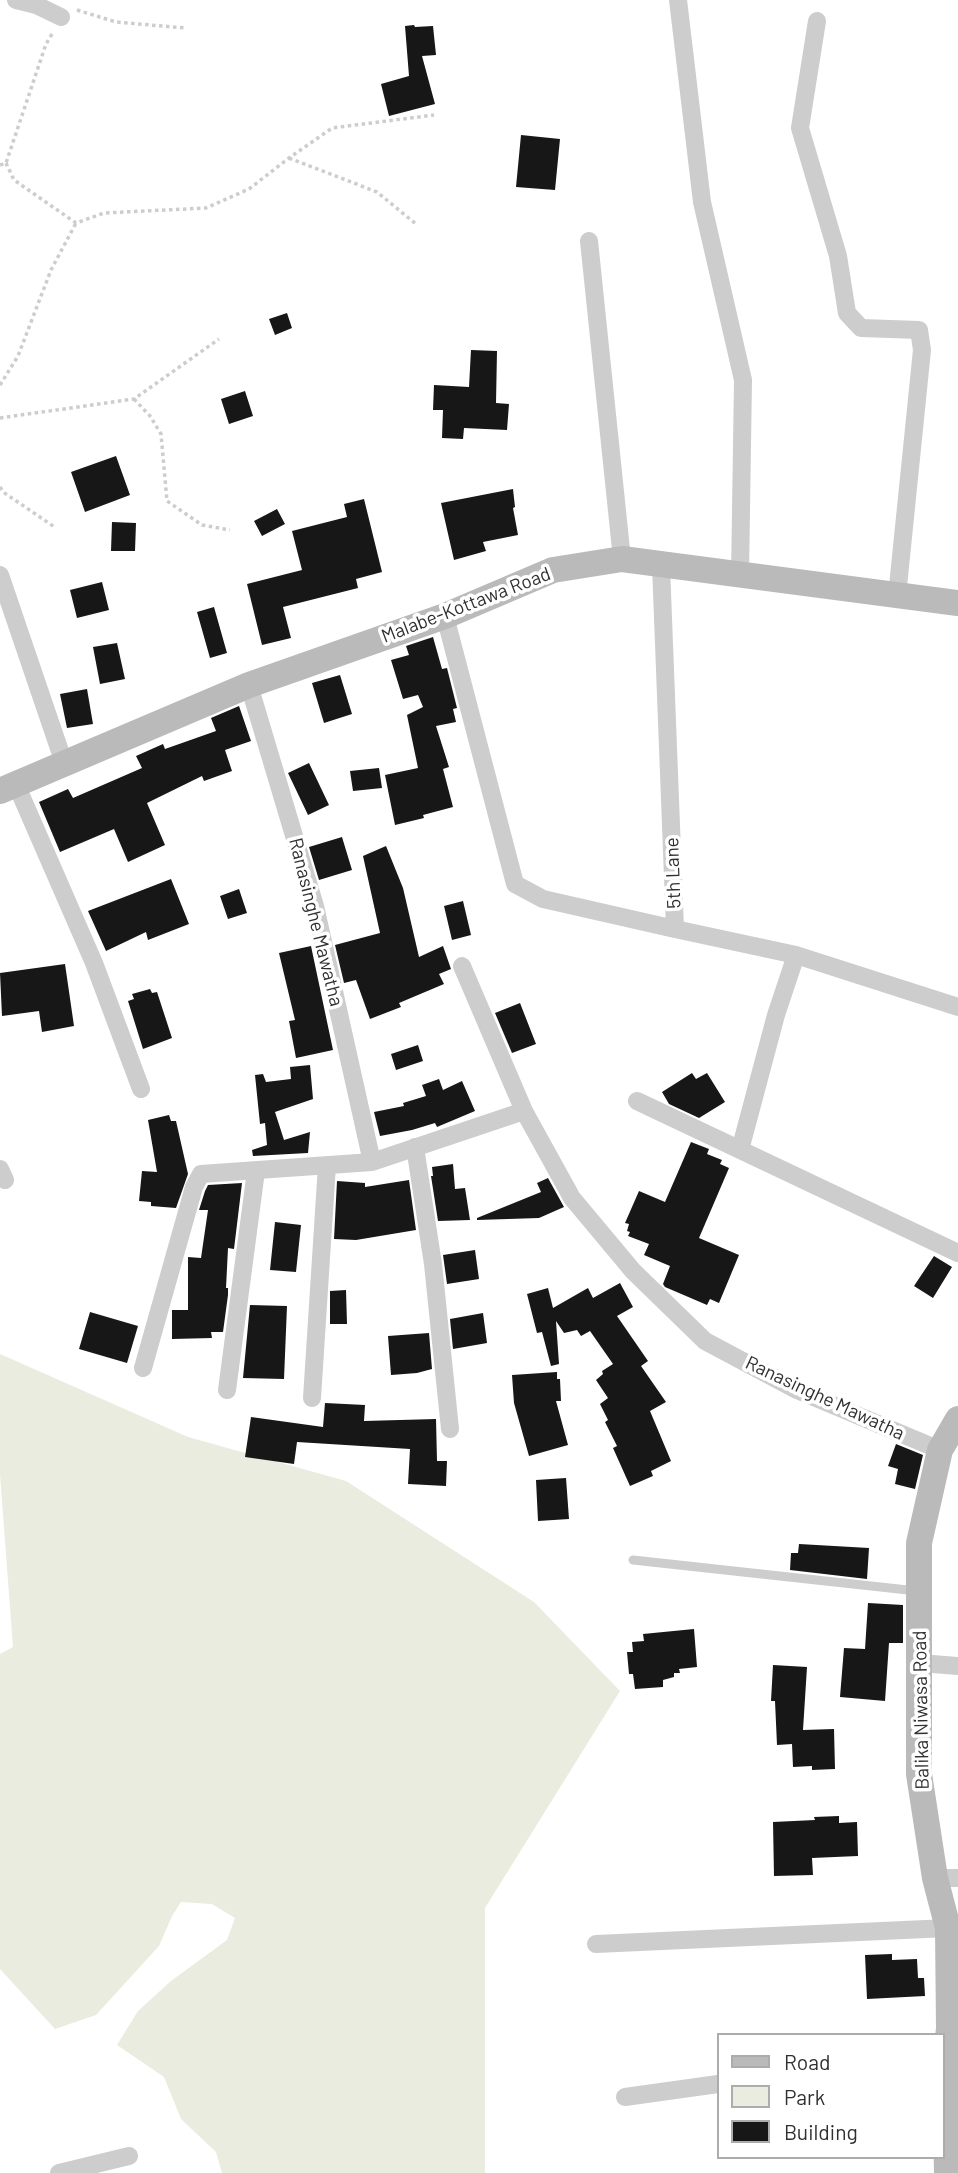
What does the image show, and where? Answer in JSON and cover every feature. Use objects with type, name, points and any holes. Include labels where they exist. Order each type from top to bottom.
[{"type":"main road","name":"Malabe-Kottawa Road","points":[[8,788],[249,685],[445,616],[553,570],[622,559],[958,603]]},
{"type":"main road","name":"Balika Niwasa Road","points":[[947,2173],[944,2068],[953,2028],[946,1878],[919,1774],[919,1543],[940,1450],[958,1419]]},
{"type":"street","points":[[16,0],[36,5],[61,17]]},
{"type":"street","points":[[678,0],[702,202],[743,380],[740,576]]},
{"type":"street","points":[[817,21],[800,128],[838,256],[847,313],[861,328],[919,330],[922,349],[897,596]]},
{"type":"street","points":[[589,241],[622,559]]},
{"type":"street","name":"5th Lane","points":[[661,566],[676,929],[796,955],[958,1007]]},
{"type":"street","points":[[0,575],[64,763]]},
{"type":"street","points":[[445,616],[515,884],[543,899],[676,929]]},
{"type":"street","name":"Ranasinghe Mawatha","points":[[249,685],[315,906],[372,1162]]},
{"type":"street","points":[[8,788],[94,963],[141,1089]]},
{"type":"street","points":[[740,1150],[776,1015],[796,955]]},
{"type":"street","name":"Ranasinghe Mawatha","points":[[462,965],[524,1111],[572,1198],[633,1272],[705,1341],[797,1390],[940,1450]]},
{"type":"street","points":[[637,1101],[958,1253]]},
{"type":"street","points":[[143,1368],[194,1187],[201,1174],[372,1162],[524,1111]]},
{"type":"street","points":[[415,1147],[433,1264],[450,1429]]},
{"type":"street","points":[[312,1398],[327,1165]]},
{"type":"street","points":[[226,1390],[256,1171]]},
{"type":"street","points":[[920,1663],[958,1666]]},
{"type":"street","points":[[596,1944],[948,1928]]},
{"type":"street","points":[[625,2096],[716,2084]]},
{"type":"street","points":[[59,2173],[128,2156]]},
{"type":"lane","points":[[633,1560],[920,1591]]},
{"type":"path","points":[[76,223],[14,180],[6,163],[46,44],[61,17],[63,5],[117,22],[185,27]]},
{"type":"path","points":[[0,385],[18,356],[51,270],[76,223],[104,213],[206,208],[249,189],[332,128],[434,115]]},
{"type":"path","points":[[289,158],[377,192],[416,225]]},
{"type":"path","points":[[0,165],[6,163]]},
{"type":"path","points":[[0,418],[134,399],[219,339]]},
{"type":"path","points":[[134,399],[150,416],[161,434],[167,501],[202,525],[230,530]]},
{"type":"path","points":[[0,487],[3,492],[56,528]]},
{"type":"green space","points":[[0,1354],[188,1437],[346,1481],[534,1602],[620,1691],[485,1908],[485,2173],[222,2173],[216,2152],[181,2119],[164,2077],[117,2045],[138,2011],[171,1981],[227,1940],[235,1918],[212,1904],[181,1902],[159,1946],[96,2015],[55,2029],[0,1969],[0,1654],[13,1647],[0,1474]]},
{"type":"building","points":[[405,26],[433,26],[436,55],[422,56],[435,104],[389,116],[381,84],[409,76]]},
{"type":"building","points":[[521,135],[560,139],[555,190],[516,187]]},
{"type":"building","points":[[287,313],[292,328],[275,335],[269,319]]},
{"type":"building","points":[[471,350],[497,351],[496,403],[509,404],[507,430],[464,428],[463,439],[442,438],[443,410],[433,410],[434,385],[469,387]]},
{"type":"building","points":[[245,391],[253,416],[229,424],[221,399]]},
{"type":"building","points":[[116,456],[130,495],[85,512],[71,472]]},
{"type":"building","points":[[513,489],[518,535],[483,542],[486,551],[454,560],[441,503]]},
{"type":"building","points":[[364,499],[382,572],[356,579],[358,588],[283,607],[291,638],[262,645],[247,584],[302,570],[292,531],[347,517],[344,504]]},
{"type":"building","points":[[277,509],[285,524],[262,536],[254,521]]},
{"type":"building","points":[[112,522],[136,523],[135,551],[111,551]]},
{"type":"building","points":[[102,582],[109,610],[77,618],[70,590]]},
{"type":"building","points":[[214,607],[227,653],[210,658],[197,612]]},
{"type":"building","points":[[433,637],[442,669],[447,668],[457,708],[453,709],[456,722],[436,726],[449,767],[443,769],[453,807],[395,825],[385,775],[418,768],[407,715],[423,707],[418,695],[403,699],[391,660],[409,655],[406,646]]},
{"type":"building","points":[[117,643],[125,679],[100,684],[93,647]]},
{"type":"building","points":[[340,675],[352,714],[324,723],[312,683]]},
{"type":"building","points":[[87,689],[93,724],[67,728],[60,694]]},
{"type":"building","points":[[239,706],[251,741],[225,750],[232,771],[204,781],[202,776],[147,803],[165,845],[128,862],[114,829],[60,852],[39,802],[68,789],[73,798],[142,768],[136,756],[163,744],[165,749],[216,731],[211,718]]},
{"type":"building","points":[[309,763],[329,805],[308,815],[288,773]]},
{"type":"building","points":[[379,768],[382,788],[353,791],[350,771]]},
{"type":"building","points":[[342,837],[352,870],[319,880],[309,847]]},
{"type":"building","points":[[386,846],[403,888],[419,957],[443,946],[451,969],[439,974],[444,984],[399,1003],[401,1007],[370,1019],[356,980],[344,983],[335,945],[380,933],[363,856]]},
{"type":"building","points":[[171,879],[189,924],[148,940],[146,932],[106,951],[88,911]]},
{"type":"building","points":[[239,889],[247,913],[228,919],[220,896]]},
{"type":"building","points":[[463,901],[471,935],[452,940],[444,906]]},
{"type":"building","points":[[311,946],[333,1050],[296,1058],[289,1021],[295,1020],[279,953]]},
{"type":"building","points":[[65,964],[74,1026],[42,1032],[39,1011],[2,1016],[0,973]]},
{"type":"building","points":[[150,989],[152,993],[157,992],[172,1038],[143,1049],[128,1001],[134,999],[132,994]]},
{"type":"building","points":[[520,1003],[536,1044],[512,1053],[495,1013]]},
{"type":"building","points":[[418,1045],[423,1061],[396,1070],[391,1054]]},
{"type":"building","points":[[310,1065],[313,1099],[275,1112],[284,1140],[310,1132],[308,1153],[253,1156],[252,1150],[267,1145],[265,1123],[260,1124],[255,1075],[263,1074],[266,1082],[291,1079],[290,1067]]},
{"type":"building","points":[[692,1073],[696,1079],[707,1073],[725,1102],[699,1118],[669,1104],[662,1092]]},
{"type":"building","points":[[439,1079],[443,1090],[462,1081],[475,1111],[437,1127],[435,1123],[380,1136],[374,1112],[404,1106],[403,1103],[426,1096],[422,1085]]},
{"type":"building","points":[[169,1115],[171,1121],[176,1121],[188,1174],[176,1208],[151,1206],[151,1202],[139,1201],[142,1171],[157,1172],[148,1120]]},
{"type":"building","points":[[691,1142],[709,1149],[707,1154],[722,1160],[720,1164],[729,1168],[699,1238],[739,1255],[719,1303],[710,1299],[707,1305],[665,1287],[663,1284],[670,1266],[644,1255],[649,1244],[628,1236],[629,1224],[625,1223],[639,1191],[665,1202]]},
{"type":"building","points":[[453,1164],[455,1189],[465,1188],[470,1220],[438,1221],[432,1167]]},
{"type":"building","points":[[548,1178],[564,1207],[539,1218],[477,1220],[541,1192],[537,1183]]},
{"type":"building","points":[[409,1180],[416,1230],[356,1240],[334,1239],[337,1181],[365,1183],[365,1187]]},
{"type":"building","points":[[242,1183],[234,1249],[228,1248],[228,1295],[223,1332],[211,1332],[212,1338],[172,1339],[172,1310],[188,1310],[188,1257],[201,1258],[208,1210],[199,1210],[205,1191],[208,1185]]},
{"type":"building","points":[[275,1222],[301,1225],[296,1272],[270,1270]]},
{"type":"building","points":[[475,1250],[479,1279],[447,1284],[443,1255]]},
{"type":"building","points":[[934,1256],[952,1267],[933,1298],[914,1286]]},
{"type":"building","points":[[620,1283],[633,1307],[617,1316],[648,1361],[641,1366],[666,1402],[650,1411],[671,1461],[651,1471],[653,1476],[630,1486],[613,1448],[617,1446],[605,1422],[608,1420],[600,1404],[608,1398],[596,1380],[603,1374],[602,1371],[613,1364],[590,1331],[581,1336],[577,1330],[564,1333],[556,1321],[559,1364],[551,1366],[542,1332],[537,1333],[527,1294],[548,1288],[553,1308],[588,1288],[593,1298]]},
{"type":"building","points":[[346,1290],[347,1324],[330,1324],[330,1291]]},
{"type":"building","points":[[250,1305],[287,1306],[284,1379],[243,1378]]},
{"type":"building","points":[[90,1312],[138,1326],[127,1363],[79,1349]]},
{"type":"building","points":[[483,1313],[487,1343],[453,1349],[450,1319]]},
{"type":"building","points":[[429,1333],[432,1369],[391,1375],[388,1336]]},
{"type":"building","points":[[557,1372],[561,1401],[556,1401],[568,1445],[529,1456],[514,1403],[512,1375]]},
{"type":"building","points":[[325,1403],[365,1405],[364,1421],[436,1419],[437,1461],[447,1461],[446,1486],[408,1484],[410,1449],[297,1442],[294,1464],[245,1457],[251,1417],[323,1427]]},
{"type":"building","points":[[896,1444],[923,1455],[915,1489],[895,1484],[898,1469],[888,1466]]},
{"type":"building","points":[[566,1478],[569,1519],[538,1521],[536,1480]]},
{"type":"building","points":[[799,1544],[869,1548],[867,1579],[790,1570],[791,1553],[798,1553]]},
{"type":"building","points":[[868,1603],[903,1605],[903,1643],[889,1643],[885,1701],[840,1697],[844,1648],[865,1649]]},
{"type":"building","points":[[694,1629],[697,1667],[679,1669],[680,1673],[674,1673],[674,1677],[663,1680],[663,1687],[635,1689],[633,1674],[629,1674],[627,1652],[633,1652],[632,1642],[644,1641],[643,1634]]},
{"type":"building","points":[[773,1665],[807,1667],[803,1730],[834,1729],[835,1769],[793,1767],[792,1744],[777,1745],[775,1701],[771,1701]]},
{"type":"building","points":[[839,1816],[839,1823],[857,1822],[858,1856],[812,1858],[813,1875],[774,1876],[773,1822]]},
{"type":"building","points":[[892,1954],[892,1960],[917,1959],[918,1978],[924,1978],[925,1996],[867,1999],[865,1955]]}]
